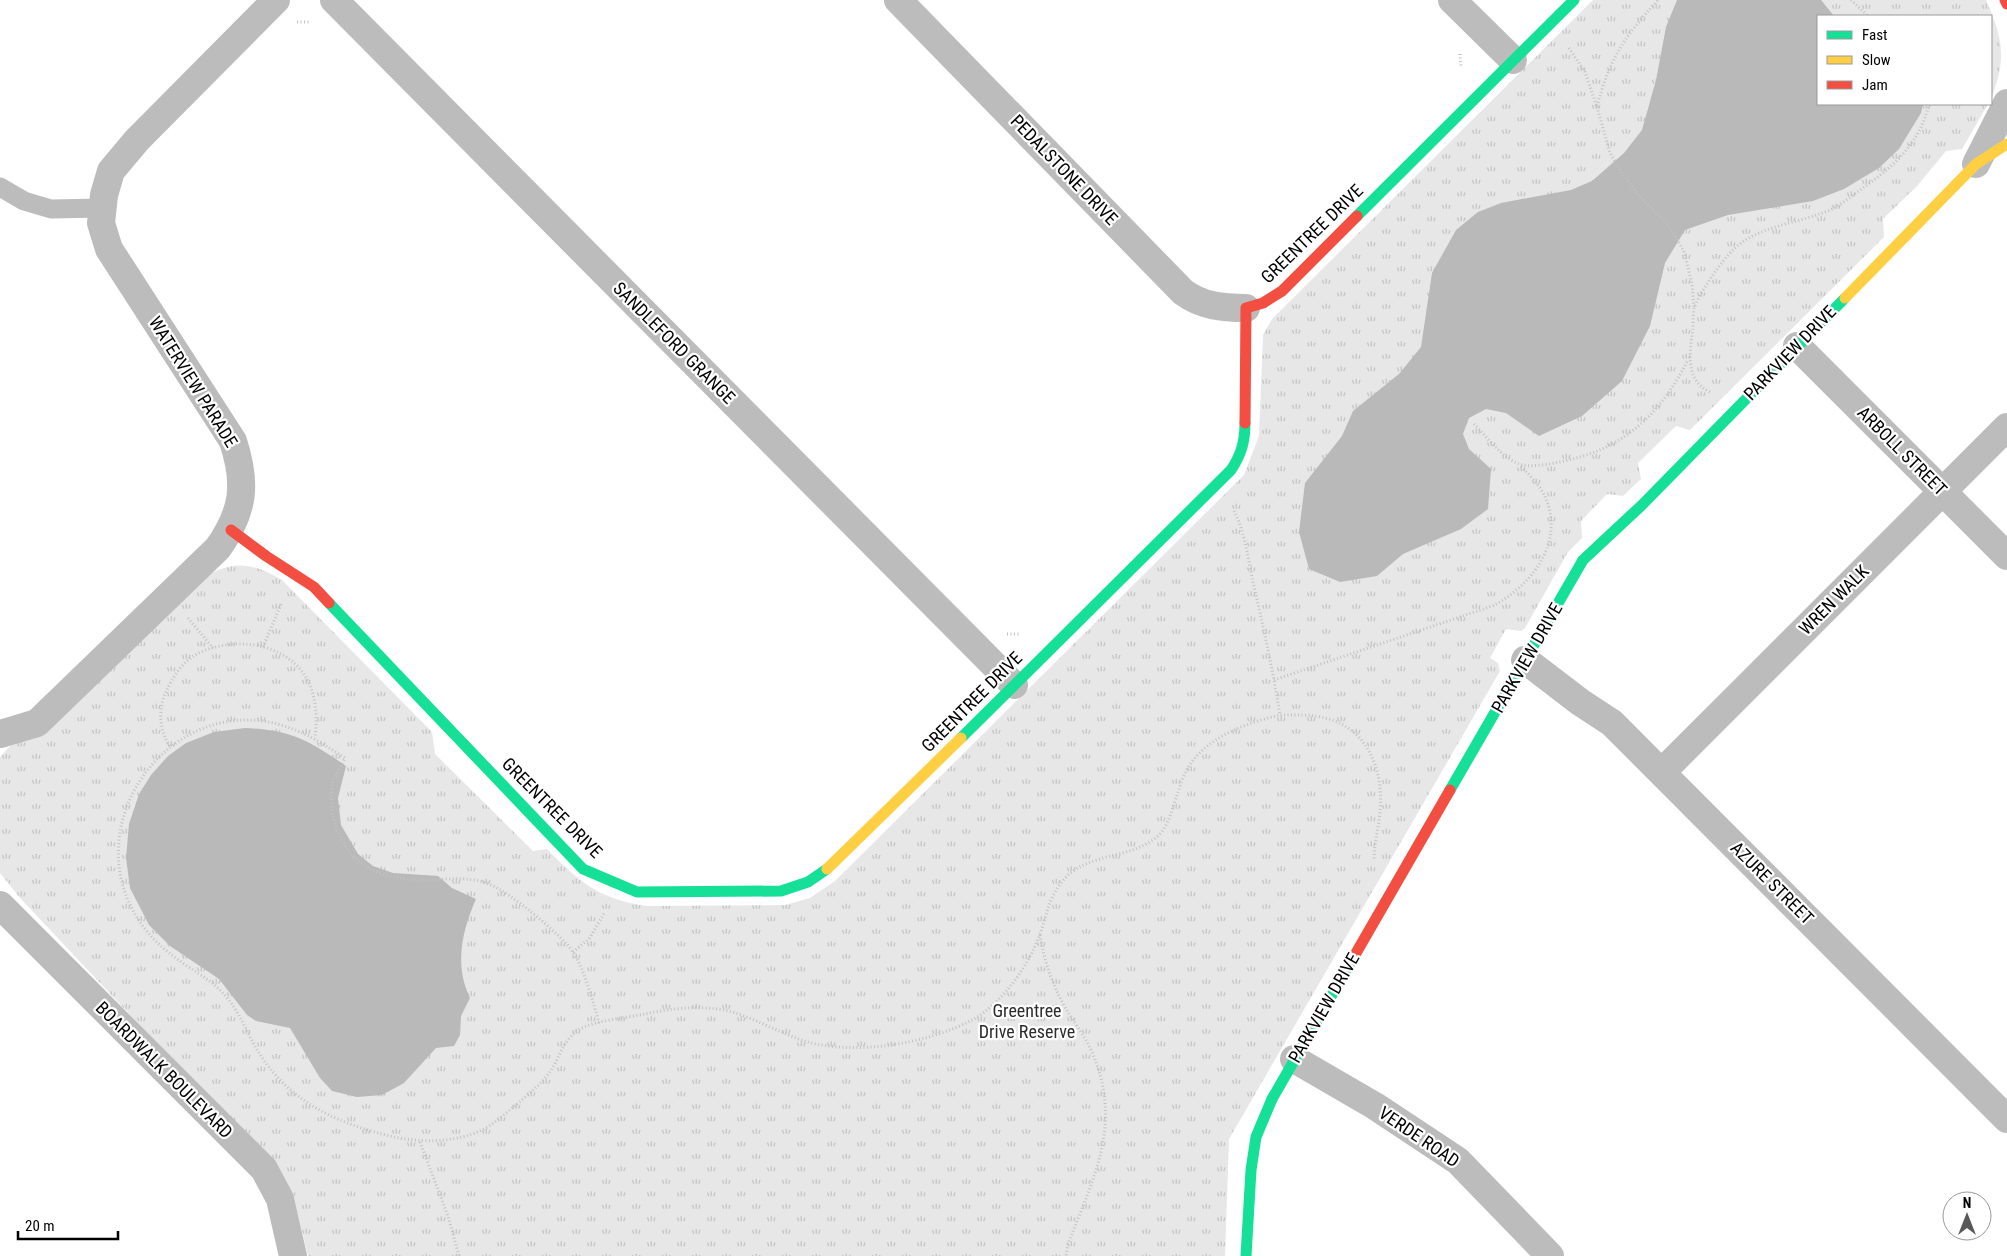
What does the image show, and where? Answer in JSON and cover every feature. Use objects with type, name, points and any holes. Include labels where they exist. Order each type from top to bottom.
[{"type":"street","name":"WATERVIEW PARADE","points":[[0,734],[37,723],[218,548],[231,530],[240,506],[242,485],[240,461],[233,441],[109,248],[101,223],[111,171],[137,140],[276,0]]},
{"type":"street","name":"SANDLEFORD GRANGE","points":[[334,0],[1014,685]]},
{"type":"street","name":"PEDALSTONE DRIVE","points":[[898,0],[1183,292],[1208,305],[1246,308]]},
{"type":"street","points":[[1452,0],[1513,60]]},
{"type":"street","name":"GREENTREE DRIVE","points":[[231,530],[266,556],[314,587],[584,869],[637,892],[781,891],[800,888],[825,871],[843,855],[1231,470],[1239,457],[1245,439],[1247,423],[1246,308],[1263,303],[1282,290],[1574,0]]},
{"type":"street","points":[[2004,0],[2007,4]]},
{"type":"street","name":"PARKVIEW DRIVE","points":[[1976,164],[2007,103]]},
{"type":"street","name":"PARKVIEW DRIVE","points":[[1246,1256],[1251,1170],[1256,1137],[1272,1099],[1583,560],[1642,505],[1976,164],[2007,144]]},
{"type":"street","name":"ARBOLL STREET","points":[[1797,346],[2007,556]]},
{"type":"street","name":"WREN WALK","points":[[1662,772],[2007,427]]},
{"type":"street","name":"AZURE STREET","points":[[1525,660],[1580,702],[1612,723],[2007,1119]]},
{"type":"street","name":"BOARDWALK BOULEVARD","points":[[0,905],[264,1169],[280,1199],[293,1256]]},
{"type":"street","name":"VERDE ROAD","points":[[1294,1059],[1375,1106],[1458,1162],[1550,1256]]},
{"type":"lane","points":[[0,187],[24,201],[51,209],[103,208]]},
{"type":"path","points":[[1597,107],[1613,58],[1636,24],[1658,0]]},
{"type":"path","points":[[1850,0],[1867,15]]},
{"type":"path","points":[[294,22],[319,24]]},
{"type":"path","points":[[1520,465],[1548,464],[1576,459],[1601,451],[1623,438],[1644,422],[1664,402],[1688,359],[1694,309],[1692,284],[1684,251],[1666,222],[1640,197],[1622,173],[1610,153],[1585,72],[1573,53],[1548,26]]},
{"type":"path","points":[[1694,309],[1711,278],[1734,248],[1759,233],[1826,212],[1844,202],[1882,175],[1910,147],[1922,127],[1929,105]]},
{"type":"path","points":[[1688,359],[1694,377],[1708,392],[1750,394]]},
{"type":"path","points":[[1274,680],[1495,605],[1512,595],[1525,584],[1544,555],[1550,533],[1550,517],[1546,499],[1535,482],[1520,465],[1503,453],[1474,424]]},
{"type":"path","points":[[1229,507],[1234,511],[1239,522],[1280,715]]},
{"type":"path","points":[[170,594],[213,648]]},
{"type":"path","points":[[263,647],[284,597]]},
{"type":"path","points":[[170,746],[162,736],[161,703],[173,676],[195,654],[225,644],[247,644],[263,647],[284,656],[300,669],[309,686],[315,704],[318,720],[315,738]]},
{"type":"path","points":[[599,1024],[589,989],[573,952],[532,913],[503,891],[491,884],[474,879],[444,878],[425,880],[386,876],[355,859],[344,844],[336,828],[332,812],[334,781],[345,758],[315,738],[296,729],[260,720],[241,720],[216,724],[170,746],[147,770],[134,790],[120,832],[120,874],[127,898],[143,929],[166,951],[211,980],[240,1016],[264,1060],[278,1078],[314,1108],[338,1121],[391,1137],[420,1142],[454,1139],[482,1130],[534,1090],[551,1070],[569,1038],[582,1028],[599,1024],[655,1012],[719,1009],[746,1017],[806,1041],[847,1048],[884,1046],[917,1040],[972,1020],[994,1005],[1010,988],[1040,935],[1047,906],[1066,877],[1083,864],[1134,850],[1162,832],[1187,770],[1199,754],[1224,735],[1249,723],[1280,715],[1309,715],[1326,718],[1343,724],[1371,752],[1379,772],[1381,796],[1374,849],[1374,869]]},
{"type":"path","points":[[573,952],[589,939],[606,908]]},
{"type":"path","points":[[1040,935],[1045,964],[1064,1006],[1090,1049],[1104,1093],[1106,1124],[1097,1172],[1068,1244],[1066,1256]]},
{"type":"path","points":[[420,1142],[448,1216],[460,1256]]},
{"type":"green space","name":"Greentree Drive Reserve","points":[[1593,0],[1986,0],[1992,15],[1817,15],[1817,105],[1987,105],[1962,149],[1946,151],[1917,186],[1883,219],[1884,237],[1690,430],[1676,426],[1638,463],[1641,479],[1623,496],[1607,494],[1581,521],[1582,538],[1568,552],[1525,628],[1521,631],[1506,629],[1490,658],[1498,663],[1500,671],[1229,1139],[1225,1256],[308,1256],[294,1198],[275,1169],[21,899],[0,873],[0,757],[11,745],[24,740],[203,578],[224,568],[243,566],[262,570],[282,580],[432,732],[435,754],[533,851],[547,849],[580,880],[591,887],[629,903],[646,906],[785,905],[810,898],[835,881],[1244,475],[1259,436],[1263,335],[1272,319]]},
{"type":"green space","name":"Greentree Drive Reserve","points":[[1992,16],[2001,49],[2001,60],[1992,96]]},
{"type":"shaded area","points":[[1677,0],[1821,0],[1833,15],[1817,15],[1817,105],[1923,105],[1921,113],[1899,149],[1879,168],[1844,189],[1813,201],[1728,215],[1685,230],[1665,263],[1650,326],[1622,381],[1582,416],[1539,436],[1506,413],[1486,409],[1469,418],[1463,434],[1469,449],[1491,469],[1488,509],[1461,529],[1403,554],[1377,576],[1340,582],[1309,569],[1299,532],[1305,483],[1342,436],[1353,411],[1399,374],[1421,347],[1432,273],[1456,230],[1478,212],[1501,203],[1571,190],[1592,181],[1624,153],[1642,130],[1656,80],[1666,27]]},
{"type":"shaded area","points":[[245,728],[275,731],[299,738],[321,749],[346,766],[338,798],[341,825],[358,854],[373,866],[393,873],[438,876],[452,888],[476,899],[467,923],[462,948],[462,973],[470,998],[461,1016],[460,1035],[454,1046],[436,1048],[404,1083],[382,1095],[357,1097],[332,1091],[320,1078],[290,1028],[256,1021],[247,1015],[219,979],[170,946],[149,925],[130,888],[126,858],[129,824],[139,794],[151,775],[168,756],[186,743],[214,732]]},
{"type":"traffic: fast","points":[[1357,216],[1574,0]]},
{"type":"traffic: fast","points":[[1450,790],[1583,560],[1642,505],[1845,298]]},
{"type":"traffic: fast","points":[[961,738],[1231,470],[1242,448],[1245,423]]},
{"type":"traffic: fast","points":[[329,603],[583,869],[637,892],[781,891],[808,882],[827,869]]},
{"type":"traffic: fast","points":[[1246,1256],[1251,1170],[1256,1137],[1272,1099],[1352,960]]},
{"type":"traffic: slow","points":[[1845,298],[1976,164],[2007,144]]},
{"type":"traffic: slow","points":[[827,869],[961,738]]},
{"type":"traffic: jam","points":[[2005,0],[2007,4]]},
{"type":"traffic: jam","points":[[1245,423],[1246,308],[1263,303],[1282,291],[1357,216]]},
{"type":"traffic: jam","points":[[231,530],[266,556],[314,587],[329,603]]},
{"type":"traffic: jam","points":[[1352,960],[1450,790]]}]
